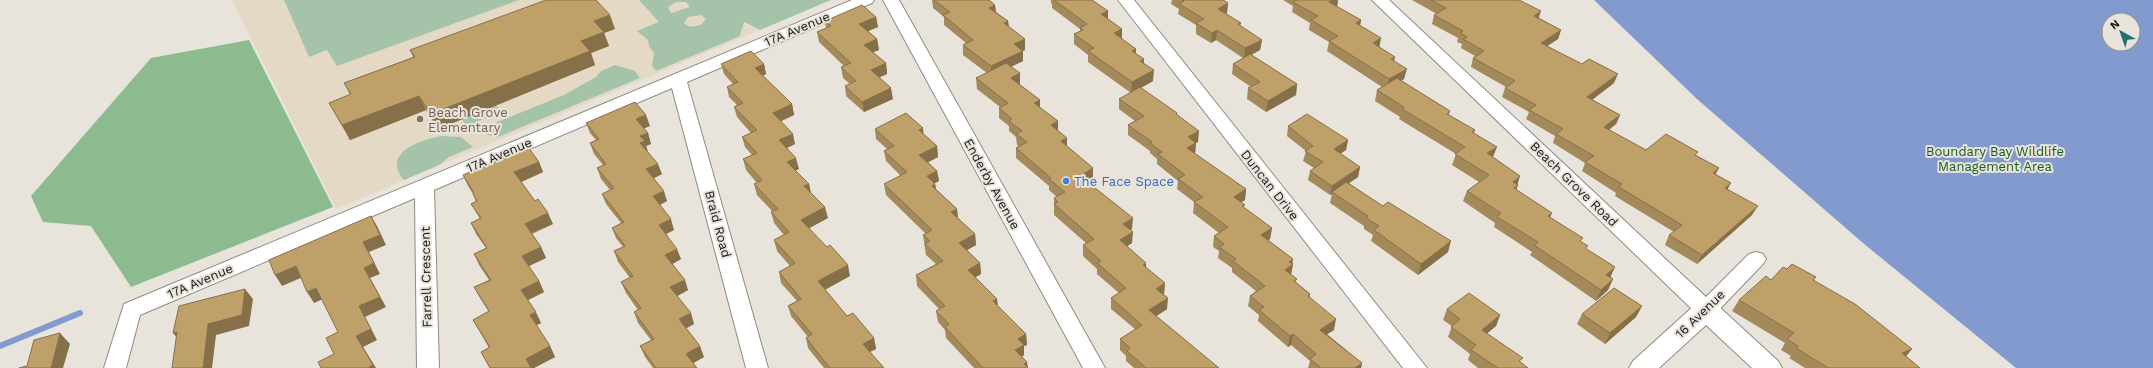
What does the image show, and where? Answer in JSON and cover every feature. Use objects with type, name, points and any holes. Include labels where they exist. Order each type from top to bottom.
[{"type":"street","name":"17A Avenue","points":[[115,368],[131,310],[866,0]]},
{"type":"street","name":"Enderby Avenue","points":[[891,0],[1094,368]]},
{"type":"street","name":"Duncan Drive","points":[[1126,0],[1416,368]]},
{"type":"street","name":"Beach Grove Road","points":[[1380,0],[1769,368]]},
{"type":"street","name":"Braid Road","points":[[678,79],[757,368]]},
{"type":"street","name":"Farrell Crescent","points":[[424,186],[428,368]]},
{"type":"street","name":"16 Avenue","points":[[1642,368],[1706,310],[1756,259]]},
{"type":"shaded area","name":"Beach Grove Elementary","points":[[232,0],[720,0],[745,24],[760,30],[336,209]]},
{"type":"green space","points":[[284,0],[519,0],[337,66],[327,50],[309,57]]},
{"type":"green space","points":[[639,0],[831,0],[760,30],[744,22],[740,36],[656,71],[652,66],[654,53],[649,46],[648,40],[637,31],[659,22]],"holes":[[[676,2],[686,2],[690,7],[672,13],[668,7]],[[701,15],[706,19],[701,25],[690,27],[684,23],[688,17]]]},
{"type":"green space","points":[[249,40],[333,207],[131,287],[91,226],[43,222],[31,196],[151,58]]},
{"type":"green space","points":[[615,65],[635,71],[640,78],[498,137],[488,135],[480,129],[564,95],[596,77],[601,71]]},
{"type":"green space","points":[[496,105],[501,112],[466,126],[462,119]]},
{"type":"green space","points":[[441,136],[461,137],[473,147],[449,157],[439,165],[404,180],[398,171],[397,162],[400,155],[406,149],[414,145]]},
{"type":"water","name":"Boundary Bay Wildlife Management Area","points":[[1594,0],[2153,0],[2153,368],[2016,368],[1863,243],[1697,99]]},
{"type":"building","points":[[546,0],[596,0],[610,15],[594,21],[604,32],[581,41],[590,51],[431,114],[419,96],[342,125],[329,103],[351,94],[344,83],[415,57],[410,50]]},
{"type":"building","points":[[934,0],[989,0],[995,5],[989,8],[1008,21],[1004,23],[1025,39],[1014,44],[1023,51],[991,66],[963,45],[973,40],[943,15],[950,12]]},
{"type":"building","points":[[1054,0],[1092,0],[1108,11],[1101,14],[1122,29],[1114,33],[1136,49],[1132,51],[1144,59],[1140,61],[1154,70],[1132,82],[1088,51],[1094,48],[1074,34],[1083,30],[1080,28],[1087,24]]},
{"type":"building","points":[[1182,0],[1223,0],[1228,3],[1218,9],[1241,23],[1238,24],[1262,40],[1245,48],[1217,30],[1212,33],[1196,23],[1204,19],[1179,4],[1184,1]]},
{"type":"building","points":[[1296,0],[1333,0],[1329,2],[1361,20],[1356,23],[1381,38],[1373,43],[1395,57],[1391,59],[1407,69],[1389,79],[1329,41],[1338,36],[1311,20],[1318,16],[1293,2]]},
{"type":"building","points":[[1431,0],[1519,0],[1541,11],[1534,16],[1561,30],[1541,43],[1582,64],[1589,59],[1618,74],[1587,97],[1620,115],[1604,127],[1646,150],[1666,134],[1698,152],[1695,155],[1719,168],[1713,173],[1731,183],[1725,188],[1758,206],[1702,255],[1669,235],[1682,225],[1619,187],[1622,184],[1585,162],[1594,156],[1556,134],[1563,129],[1529,110],[1536,105],[1505,88],[1515,81],[1473,58],[1484,51],[1463,39],[1467,37],[1460,33],[1463,31],[1434,15],[1446,8]]},
{"type":"building","points":[[862,5],[876,17],[859,24],[877,39],[864,45],[886,63],[871,70],[891,88],[862,102],[845,86],[856,81],[841,67],[851,63],[817,32],[831,26],[825,21]]},
{"type":"building","points":[[751,51],[764,64],[755,68],[792,104],[773,113],[793,134],[779,140],[796,158],[787,162],[809,184],[804,186],[825,207],[801,220],[827,247],[830,245],[848,265],[818,281],[847,316],[853,313],[874,338],[863,344],[884,368],[830,368],[806,338],[812,334],[788,306],[801,299],[779,272],[795,263],[774,240],[789,232],[771,212],[778,209],[754,184],[762,180],[743,159],[757,153],[742,137],[757,130],[734,107],[743,103],[727,87],[738,82],[721,64]]},
{"type":"building","points":[[1250,54],[1297,84],[1268,101],[1248,88],[1260,82],[1233,64]]},
{"type":"building","points":[[1006,63],[1020,73],[1011,78],[1040,100],[1034,103],[1058,121],[1051,125],[1067,138],[1061,141],[1093,168],[1080,176],[1133,218],[1123,224],[1133,232],[1120,240],[1146,263],[1143,265],[1165,283],[1156,289],[1168,298],[1149,310],[1219,368],[1146,368],[1127,351],[1130,348],[1120,339],[1142,325],[1111,298],[1126,288],[1097,263],[1101,261],[1083,245],[1094,239],[1054,204],[1058,202],[1054,198],[1065,192],[1016,148],[1027,142],[1016,134],[1022,131],[1009,121],[1012,119],[999,108],[1008,103],[976,78]]},
{"type":"building","points":[[1397,78],[1450,111],[1447,114],[1475,130],[1472,132],[1497,147],[1487,153],[1520,176],[1513,182],[1518,185],[1514,188],[1552,213],[1548,216],[1583,238],[1580,241],[1588,246],[1585,248],[1615,267],[1606,275],[1613,279],[1601,290],[1534,245],[1538,242],[1497,217],[1501,213],[1467,191],[1489,175],[1455,154],[1465,147],[1402,109],[1404,107],[1377,90]]},
{"type":"building","points":[[1140,87],[1177,113],[1176,114],[1199,131],[1188,137],[1196,143],[1187,148],[1246,189],[1234,197],[1245,205],[1242,206],[1272,228],[1261,235],[1293,259],[1289,262],[1293,264],[1285,270],[1297,279],[1294,281],[1310,294],[1308,296],[1336,319],[1320,330],[1362,363],[1355,368],[1319,368],[1320,367],[1310,359],[1316,354],[1293,334],[1290,336],[1259,310],[1264,307],[1250,296],[1265,286],[1233,261],[1236,259],[1219,247],[1224,244],[1214,236],[1228,227],[1194,202],[1203,197],[1178,179],[1185,175],[1158,154],[1162,152],[1150,143],[1152,142],[1128,125],[1144,116],[1119,99]]},
{"type":"building","points":[[635,102],[646,115],[636,119],[648,133],[640,136],[645,141],[640,143],[658,164],[646,169],[664,191],[653,196],[671,219],[659,225],[677,249],[665,255],[685,280],[670,287],[691,313],[679,319],[700,346],[686,354],[697,368],[656,368],[640,346],[654,339],[634,312],[641,308],[621,282],[633,276],[614,251],[625,246],[612,228],[624,222],[602,194],[614,188],[597,168],[606,164],[590,143],[599,139],[586,123]]},
{"type":"building","points":[[906,113],[923,128],[919,130],[937,146],[919,155],[937,171],[927,176],[935,184],[932,186],[957,209],[951,212],[975,234],[959,243],[980,263],[968,270],[997,299],[993,301],[1026,334],[1018,339],[1024,345],[1015,350],[1027,362],[1024,364],[1028,368],[983,368],[945,327],[949,324],[936,311],[945,306],[916,275],[943,261],[925,244],[930,241],[923,235],[932,230],[884,184],[907,172],[884,151],[894,146],[875,129]]},
{"type":"building","points":[[1307,114],[1348,140],[1334,149],[1360,167],[1332,186],[1310,171],[1323,162],[1305,151],[1313,146],[1288,126]]},
{"type":"building","points":[[528,147],[539,162],[514,172],[535,201],[538,199],[548,213],[525,224],[541,247],[522,256],[539,281],[521,290],[536,312],[530,315],[550,346],[526,359],[531,368],[490,368],[481,352],[490,347],[473,320],[489,311],[474,287],[491,280],[474,254],[487,248],[471,223],[481,218],[471,204],[477,201],[463,175]]},
{"type":"building","points":[[1346,182],[1383,206],[1388,202],[1451,241],[1421,264],[1374,230],[1379,226],[1366,218],[1368,216],[1332,192]]},
{"type":"building","points":[[371,216],[380,235],[363,242],[374,263],[364,268],[380,297],[359,306],[371,329],[356,336],[373,365],[368,368],[321,368],[318,362],[334,354],[326,338],[338,332],[316,288],[307,292],[296,266],[275,275],[269,260]]},
{"type":"building","points":[[1792,264],[1816,277],[1813,280],[1855,304],[1912,349],[1902,353],[1920,368],[1828,368],[1796,348],[1798,346],[1787,339],[1794,333],[1739,300],[1766,276],[1771,280],[1783,267],[1787,269]]},
{"type":"building","points":[[1614,288],[1642,306],[1610,333],[1582,314]]},
{"type":"building","points":[[245,289],[242,315],[208,324],[203,368],[172,368],[177,332],[173,333],[179,306]]},
{"type":"building","points":[[1469,293],[1500,315],[1482,330],[1523,358],[1519,361],[1528,368],[1498,368],[1471,350],[1476,345],[1451,327],[1460,319],[1447,309]]},
{"type":"building","points":[[60,333],[51,368],[19,368],[27,366],[34,340]]},
{"type":"waterway","points":[[0,346],[80,313]]},
{"type":"place","name":"Beach Grove Elementary","points":[[420,119]]},
{"type":"place","name":"The Face Space","points":[[1066,181]]}]
